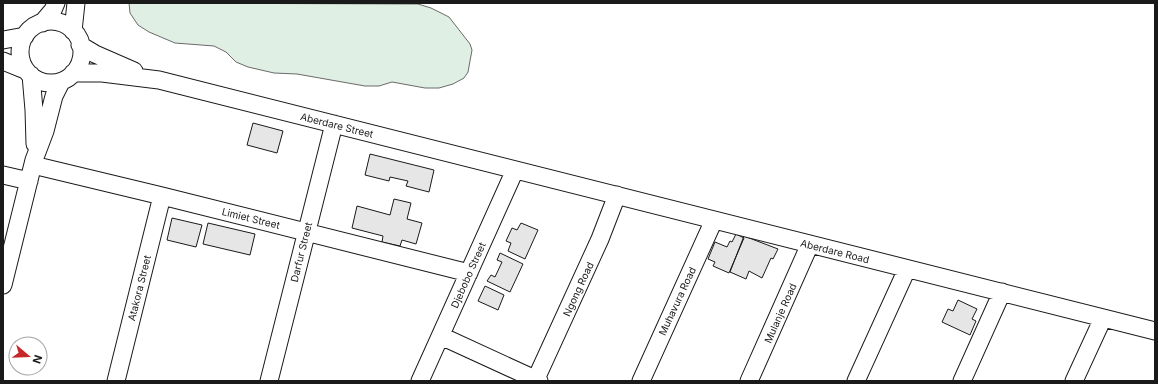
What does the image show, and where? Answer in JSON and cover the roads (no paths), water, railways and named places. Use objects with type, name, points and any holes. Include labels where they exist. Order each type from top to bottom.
[{"type":"street","points":[[42,23],[56,3]]},
{"type":"street","points":[[3,285],[32,169],[45,131],[54,96],[67,77],[76,69],[81,60],[81,50],[77,38],[76,3]]},
{"type":"street","points":[[32,169],[35,126],[33,93],[28,73],[21,61],[20,51],[22,41],[28,32],[36,26],[42,23],[56,22],[65,25],[77,38]]},
{"type":"street","points":[[3,40],[25,36]]},
{"type":"street","name":"Aberdare Street","points":[[77,38],[100,57],[159,80]]},
{"type":"street","points":[[3,61],[28,73],[41,82],[51,83],[67,77]]},
{"type":"street","name":"Aberdare Street","points":[[67,77],[102,73],[159,80],[515,170]]},
{"type":"street","name":"Darfur Street","points":[[269,381],[334,124]]},
{"type":"street","name":"Limiet Street","points":[[3,175],[32,169],[162,196],[469,273]]},
{"type":"street","name":"Aberdare Road","points":[[515,170],[1155,331]]},
{"type":"street","name":"Djebobo Street","points":[[420,381],[515,170]]},
{"type":"street","name":"Ngong Road","points":[[537,381],[600,240],[617,195]]},
{"type":"street","name":"Atakora Street","points":[[121,380],[162,196]]},
{"type":"street","name":"Muhavura Road","points":[[640,381],[714,220]]},
{"type":"street","name":"Mulanje Road","points":[[749,381],[810,244]]},
{"type":"street","points":[[856,381],[907,269]]},
{"type":"street","points":[[962,381],[1002,292]]},
{"type":"street","points":[[1074,381],[1103,318]]},
{"type":"street","points":[[441,336],[537,381]]}]
